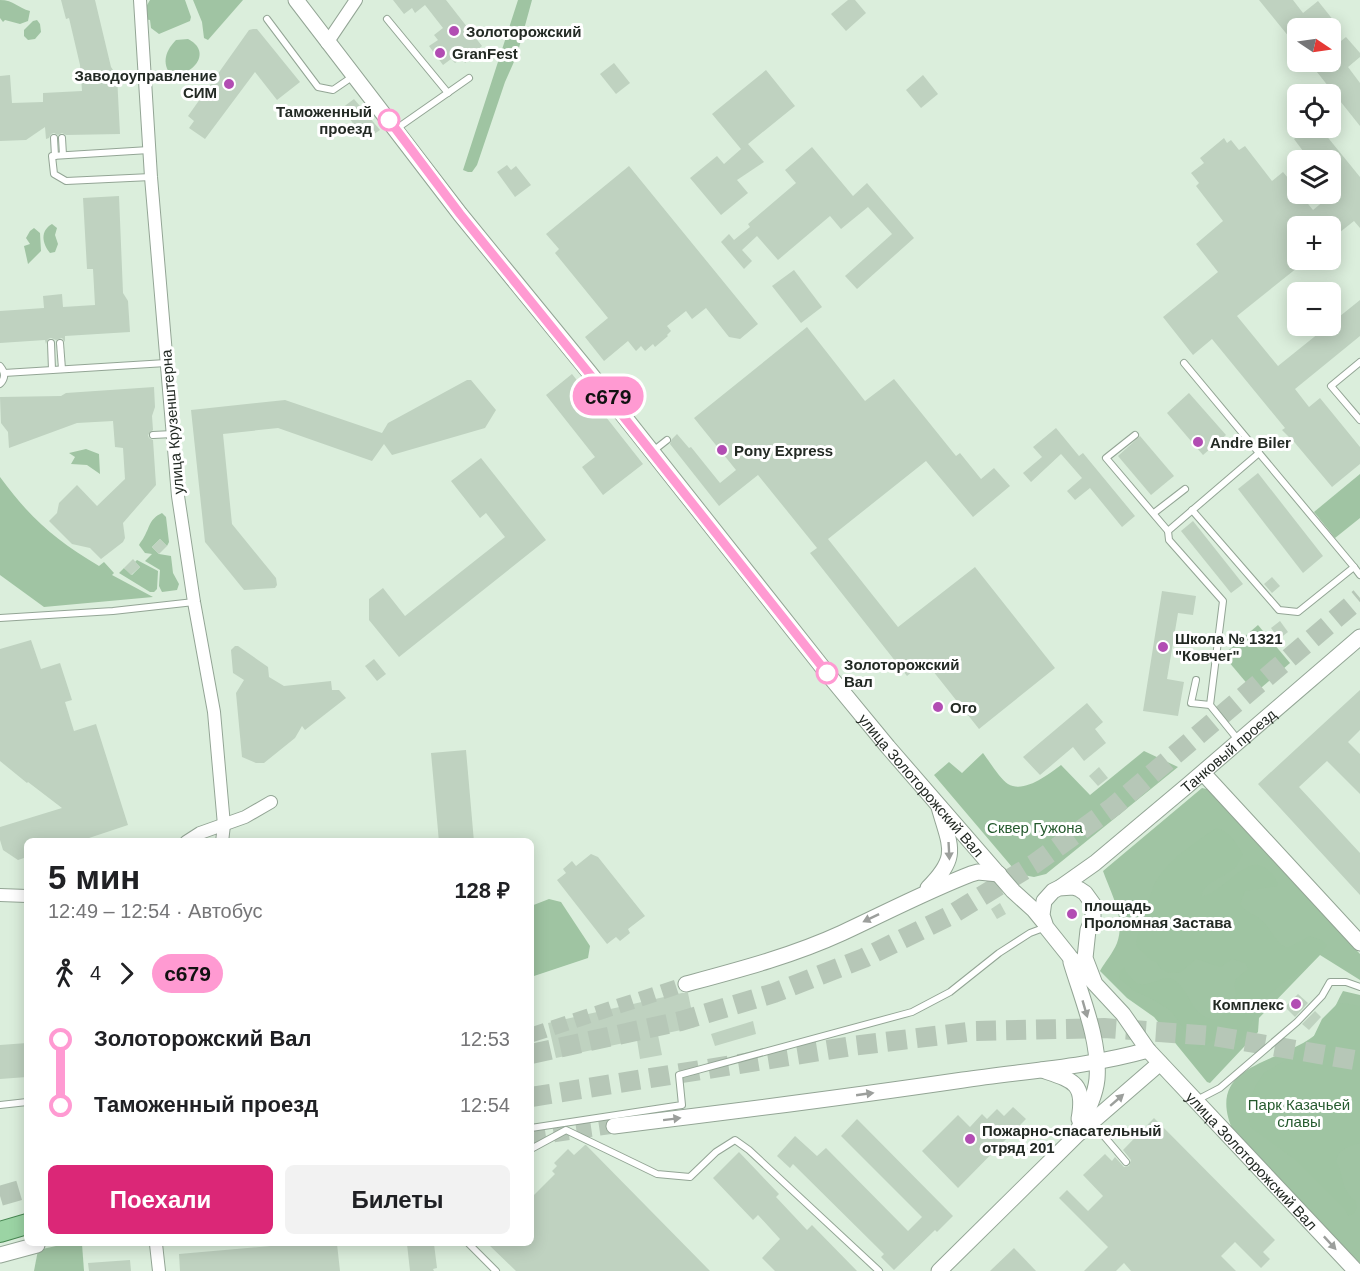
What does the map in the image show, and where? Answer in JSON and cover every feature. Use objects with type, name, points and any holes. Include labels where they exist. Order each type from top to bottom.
[{"type":"main road","points":[[0,1232],[24,1225]]},
{"type":"street","name":"улица Крузенштерна","points":[[140,0],[151,177],[173,434],[173,496],[214,712],[224,825],[222,838]]},
{"type":"street","name":"улица Золоторожский Вал","points":[[296,0],[460,214],[827,673],[888,747],[1047,927]]},
{"type":"street","points":[[327,43],[357,0]]},
{"type":"street","name":"Танковый проезд","points":[[1056,890],[1095,863],[1358,642]]},
{"type":"street","points":[[1203,773],[1360,943]]},
{"type":"street","points":[[192,838],[245,817],[271,801]]},
{"type":"street","points":[[924,892],[941,875],[949,861],[949,844],[937,802]]},
{"type":"street","points":[[1095,863],[1088,881],[1094,918],[1088,930],[1085,958],[1095,984]]},
{"type":"street","points":[[686,984],[768,961],[841,934],[924,892],[978,872],[999,874]]},
{"type":"street","points":[[1013,891],[1035,895],[1073,887],[1089,898]]},
{"type":"street","points":[[614,1126],[815,1101],[1040,1069],[1124,1057],[1148,1050],[1123,1014],[1070,957],[1047,927],[1042,908],[1044,901],[1056,890]]},
{"type":"street","points":[[0,895],[24,896]]},
{"type":"street","points":[[1047,927],[1063,938],[1070,939],[1088,930]]},
{"type":"street","points":[[1070,957],[1094,1041],[1097,1079],[1093,1098],[1075,1137]]},
{"type":"street","name":"улица Золоторожский Вал","points":[[1148,1050],[1356,1271]]},
{"type":"street","points":[[939,1271],[1092,1121],[1160,1063]]},
{"type":"street","points":[[1040,1069],[1070,1079],[1078,1089],[1080,1104],[1075,1137]]},
{"type":"street","points":[[0,1255],[34,1246]]},
{"type":"street","points":[[156,1246],[159,1271]]},
{"type":"lane","points":[[267,19],[318,87],[333,90],[353,76]]},
{"type":"lane","points":[[387,19],[448,93]]},
{"type":"lane","points":[[396,129],[469,78]]},
{"type":"lane","points":[[54,138],[55,156]]},
{"type":"lane","points":[[62,138],[63,155]]},
{"type":"lane","points":[[150,150],[52,156],[54,174],[66,181],[151,177]]},
{"type":"lane","points":[[51,343],[52,370]]},
{"type":"lane","points":[[60,343],[62,369]]},
{"type":"lane","points":[[1360,362],[1331,386],[1360,420]]},
{"type":"lane","points":[[4,373],[166,363]]},
{"type":"lane","points":[[1184,363],[1360,575]]},
{"type":"lane","points":[[0,366],[4,373],[0,384]]},
{"type":"lane","points":[[153,435],[173,434]]},
{"type":"lane","points":[[1135,435],[1106,458],[1154,513],[1168,531],[1169,540],[1222,602],[1210,705]]},
{"type":"lane","points":[[652,452],[666,440]]},
{"type":"lane","points":[[1168,531],[1259,453]]},
{"type":"lane","points":[[1154,513],[1185,489]]},
{"type":"lane","points":[[1192,510],[1279,610],[1298,612],[1354,567]]},
{"type":"lane","points":[[0,618],[113,611],[194,602]]},
{"type":"lane","points":[[1196,680],[1191,703],[1210,705],[1239,741]]},
{"type":"lane","points":[[534,1128],[682,1105],[679,1075],[912,1012],[950,992],[999,953],[1030,933],[1047,927]]},
{"type":"lane","points":[[1195,1101],[1220,1088],[1297,1022],[1322,996],[1330,982],[1346,982],[1360,987]]},
{"type":"lane","points":[[0,1105],[24,1102]]},
{"type":"lane","points":[[1092,1121],[1126,1162]]},
{"type":"lane","points":[[534,1147],[566,1130],[657,1174],[690,1177],[716,1152],[735,1140],[749,1150],[879,1271]]},
{"type":"lane","points":[[471,1246],[496,1271]]},
{"type":"green space","points":[[0,0],[9,1],[30,11],[28,21],[20,24],[5,20],[3,22],[0,18]]},
{"type":"green space","points":[[150,0],[185,0],[191,17],[190,21],[159,34],[151,28],[150,20],[143,19],[143,12]]},
{"type":"green space","points":[[193,0],[243,0],[208,40],[204,38],[202,22]]},
{"type":"green space","points":[[518,0],[532,0],[517,55],[505,82],[477,165],[472,172],[468,172],[463,170]]},
{"type":"green space","points":[[37,20],[41,32],[35,39],[28,40],[24,36],[24,30]]},
{"type":"green space","points":[[188,39],[199,50],[197,62],[186,72],[171,75],[166,66],[167,52],[176,40]]},
{"type":"green space","points":[[52,224],[57,228],[55,235],[58,244],[55,252],[50,253],[45,245],[44,234]]},
{"type":"green space","points":[[34,228],[40,233],[41,251],[28,264],[24,246],[30,244],[26,238]]},
{"type":"green space","points":[[86,449],[99,454],[100,474],[87,465],[71,464],[75,457],[69,453]]},
{"type":"green space","points":[[1360,474],[1360,518],[1335,538],[1314,512]]},
{"type":"green space","points":[[0,477],[22,505],[56,537],[99,566],[104,562],[114,573],[112,575],[153,597],[44,607],[0,575]]},
{"type":"green space","points":[[162,513],[166,517],[169,542],[167,546],[160,539],[152,547],[159,554],[171,556],[173,573],[179,584],[177,590],[162,592],[159,586],[160,570],[145,561],[152,554],[145,553],[139,545],[152,521]]},
{"type":"green space","points":[[137,560],[158,571],[157,589],[154,592],[150,592],[119,573],[124,568],[132,575],[140,567],[135,562]]},
{"type":"green space","points":[[1258,625],[1290,663],[1255,693],[1223,655]]},
{"type":"green space","name":"Сквер Гужона","points":[[1144,751],[1178,767],[1046,874],[1034,877],[1018,874],[934,775],[949,762],[962,773],[983,753],[1008,784],[1021,787],[1029,785],[1061,765],[1090,795]]},
{"type":"green space","name":"Парк Казачьей славы","points":[[1202,788],[1207,789],[1360,954],[1360,980],[1320,955],[1259,1018],[1258,1032],[1210,1083],[1154,1017],[1127,998],[1100,971],[1117,943],[1120,924],[1103,871]]},
{"type":"green space","points":[[1216,828],[1232,838],[1243,855],[1235,868],[1206,887],[1201,897],[1208,895],[1250,866],[1262,866],[1274,876],[1278,886],[1245,891],[1240,904],[1264,922],[1279,942],[1287,948],[1310,936],[1322,940],[1327,945],[1313,961],[1268,996],[1258,1009],[1249,1030],[1241,1038],[1236,1041],[1219,1038],[1198,1048],[1170,1010],[1134,991],[1119,978],[1120,971],[1124,967],[1131,978],[1138,983],[1145,984],[1165,978],[1171,979],[1183,988],[1193,1006],[1202,1015],[1217,1020],[1226,1012],[1236,995],[1236,979],[1248,969],[1245,963],[1232,959],[1221,967],[1196,959],[1180,973],[1167,972],[1137,947],[1138,935],[1155,883],[1169,864]]},
{"type":"green space","points":[[549,899],[561,902],[590,946],[588,958],[534,976],[534,905]]},
{"type":"green space","name":"Парк Казачьей славы","points":[[1343,991],[1360,995],[1360,1263],[1235,1135],[1227,1111],[1228,1092],[1237,1079],[1250,1068],[1305,1042],[1320,1031],[1330,1018]]},
{"type":"green space","name":"Парк Казачьей славы","points":[[1337,1004],[1360,1006],[1360,1143],[1342,1151],[1336,1161],[1347,1192],[1356,1201],[1357,1208],[1354,1214],[1348,1216],[1345,1210],[1293,1158],[1251,1128],[1246,1110],[1256,1085],[1264,1073],[1294,1055],[1312,1040],[1322,1019]]},
{"type":"green space","points":[[56,1246],[82,1246],[84,1271],[34,1271],[38,1250]]},
{"type":"building","points":[[61,0],[95,0],[111,67],[117,76],[120,134],[66,135],[62,133],[58,135],[54,133],[46,139],[45,127],[26,140],[0,141],[0,76],[10,75],[12,103],[43,102],[43,93],[82,91],[80,65],[69,18],[66,19]]},
{"type":"building","name":"Золоторожский","points":[[393,0],[446,0],[482,46],[475,52],[477,54],[465,63],[462,58],[455,63],[451,59],[443,65],[429,46],[438,40],[434,35],[443,28],[425,5],[415,13],[412,8],[404,14]]},
{"type":"building","points":[[848,0],[855,0],[866,13],[846,31],[831,14]]},
{"type":"building","points":[[1259,0],[1293,0],[1303,13],[1318,1],[1332,18],[1287,18],[1287,34]]},
{"type":"building","name":"Заводоуправление СИМ","points":[[257,29],[300,82],[277,100],[255,72],[205,139],[189,128],[194,121],[188,116],[249,30]]},
{"type":"building","points":[[1346,37],[1360,53],[1360,57],[1348,67],[1360,83],[1360,126],[1341,102],[1341,84],[1327,84],[1317,72],[1341,72],[1341,41]]},
{"type":"building","points":[[614,63],[630,83],[616,94],[600,74]]},
{"type":"building","points":[[766,70],[795,106],[748,144],[764,162],[737,180],[748,193],[721,215],[690,178],[717,156],[724,164],[741,149],[712,114]]},
{"type":"building","points":[[923,75],[938,94],[921,108],[906,90]]},
{"type":"building","points":[[354,99],[380,130],[365,140],[342,108]]},
{"type":"building","points":[[1224,138],[1227,143],[1231,140],[1239,150],[1245,146],[1272,181],[1283,172],[1287,177],[1287,204],[1308,204],[1313,210],[1320,204],[1341,204],[1341,154],[1360,177],[1360,228],[1354,221],[1341,231],[1341,216],[1287,216],[1287,270],[1294,270],[1237,316],[1278,366],[1315,336],[1341,336],[1341,315],[1360,300],[1360,336],[1295,389],[1309,407],[1320,398],[1360,447],[1360,464],[1332,487],[1282,430],[1285,428],[1212,339],[1193,355],[1163,317],[1218,272],[1196,244],[1223,221],[1196,186],[1199,183],[1191,173],[1204,163],[1200,158]]},
{"type":"building","points":[[1328,138],[1338,150],[1302,150],[1294,139]]},
{"type":"building","points":[[812,147],[853,196],[867,183],[914,238],[857,289],[845,276],[892,234],[868,207],[841,229],[830,216],[778,260],[757,236],[742,250],[752,261],[744,269],[721,242],[729,234],[734,240],[750,227],[748,224],[796,183],[785,170]]},
{"type":"building","points":[[507,165],[511,170],[516,166],[531,185],[515,197],[497,172]]},
{"type":"building","points":[[629,166],[758,324],[740,339],[729,337],[706,308],[692,319],[686,311],[667,326],[671,331],[655,347],[653,344],[645,351],[641,346],[636,351],[628,341],[604,361],[585,337],[608,318],[555,253],[559,249],[546,234]]},
{"type":"building","points":[[119,196],[123,293],[128,301],[130,332],[65,336],[65,342],[62,338],[56,340],[51,338],[46,344],[45,340],[0,343],[0,311],[44,308],[43,296],[62,294],[63,307],[95,305],[93,269],[87,269],[83,198]]},
{"type":"building","points":[[794,270],[822,307],[801,323],[772,286]]},
{"type":"building","points":[[807,327],[865,401],[894,379],[956,456],[960,453],[981,479],[994,468],[1010,486],[973,517],[926,461],[828,539],[898,627],[975,567],[1055,668],[979,729],[925,661],[907,676],[810,553],[817,548],[758,475],[719,506],[670,444],[677,434],[689,448],[691,447],[720,483],[736,470],[694,418]]},
{"type":"building","points":[[572,374],[643,464],[603,495],[582,467],[595,457],[546,395]]},
{"type":"building","points":[[467,380],[471,380],[496,410],[485,428],[392,455],[384,444],[372,461],[278,428],[223,434],[232,524],[276,578],[277,585],[275,588],[244,590],[205,542],[191,410],[285,400],[382,433],[388,423]]},
{"type":"building","points":[[154,387],[153,430],[148,435],[153,440],[156,485],[123,523],[125,538],[123,542],[101,559],[90,548],[72,544],[49,521],[57,513],[59,503],[77,485],[97,506],[125,479],[123,448],[115,447],[113,421],[77,423],[9,448],[8,432],[1,423],[0,397],[61,396],[66,393]]},
{"type":"building","points":[[1189,393],[1226,435],[1203,455],[1167,413]]},
{"type":"building","points":[[1056,428],[1079,456],[1083,453],[1135,516],[1122,527],[1090,488],[1075,500],[1067,491],[1082,478],[1061,454],[1031,482],[1023,473],[1042,457],[1033,447]]},
{"type":"building","points":[[1140,436],[1174,476],[1151,495],[1118,456]]},
{"type":"building","points":[[481,458],[546,540],[399,657],[369,620],[369,599],[383,588],[405,616],[505,537],[486,513],[480,518],[451,481]]},
{"type":"building","points":[[1258,473],[1323,556],[1303,573],[1238,489]]},
{"type":"building","points":[[1193,521],[1243,584],[1231,593],[1181,531]]},
{"type":"building","points":[[160,539],[167,546],[159,554],[152,547]]},
{"type":"building","points":[[133,559],[140,567],[131,575],[124,568]]},
{"type":"building","points":[[1272,577],[1280,586],[1272,593],[1264,584]]},
{"type":"building","name":"Школа № 1321 \"Ковчег\"","points":[[1162,591],[1196,596],[1193,615],[1178,613],[1167,679],[1184,682],[1178,716],[1143,711]]},
{"type":"building","points":[[1280,621],[1288,632],[1279,639],[1271,628]]},
{"type":"building","points":[[31,640],[41,669],[60,663],[72,700],[65,702],[74,731],[96,724],[128,825],[89,838],[24,838],[24,858],[18,860],[3,850],[0,827],[62,808],[0,761],[0,649]]},
{"type":"building","points":[[235,646],[268,667],[269,677],[284,686],[331,681],[332,690],[339,690],[346,698],[305,730],[302,726],[295,738],[264,763],[256,763],[242,757],[236,693],[244,680],[233,673],[231,650]]},
{"type":"building","points":[[374,659],[386,674],[377,681],[365,666]]},
{"type":"building","points":[[1360,690],[1360,730],[1348,742],[1360,754],[1360,794],[1327,761],[1299,787],[1360,853],[1360,895],[1258,784]]},
{"type":"building","points":[[1087,703],[1103,722],[1095,729],[1106,743],[1084,761],[1073,747],[1040,775],[1023,757]]},
{"type":"building","points":[[466,750],[474,838],[439,838],[431,753]]},
{"type":"building","points":[[1099,767],[1108,778],[1098,786],[1089,776]]},
{"type":"building","points":[[591,854],[598,857],[645,916],[628,929],[630,933],[620,941],[616,937],[607,944],[557,880],[566,873],[563,869],[572,861],[576,866]]},
{"type":"building","points":[[1000,903],[1006,914],[997,919],[991,909]]},
{"type":"building","points":[[688,993],[695,1027],[658,1035],[662,1055],[640,1059],[637,1040],[556,1058],[548,1023]]},
{"type":"building","name":"Комплекс","points":[[1298,994],[1308,1003],[1295,1017],[1285,1007]]},
{"type":"building","points":[[1315,1011],[1321,1017],[1309,1030],[1302,1024]]},
{"type":"building","points":[[753,1021],[756,1034],[715,1046],[711,1034]]},
{"type":"building","points":[[24,1043],[24,1077],[0,1079],[0,1045]]},
{"type":"building","name":"Пожарно-спасательный отряд 201","points":[[1013,1107],[1026,1119],[958,1188],[922,1151],[958,1115],[970,1127],[982,1114],[987,1119],[997,1109],[1004,1116]]},
{"type":"building","points":[[1154,1118],[1275,1240],[1263,1252],[1270,1259],[1261,1268],[1235,1242],[1221,1256],[1236,1271],[1131,1271],[1124,1263],[1116,1271],[1084,1271],[1108,1247],[1059,1198],[1067,1190],[1088,1211],[1103,1196],[1083,1175],[1105,1154],[1112,1161],[1115,1157],[1124,1167],[1129,1166],[1131,1160],[1123,1150]]},
{"type":"building","points":[[857,1119],[953,1216],[937,1232],[935,1230],[894,1270],[881,1257],[884,1254],[793,1164],[790,1168],[777,1156],[795,1136],[817,1156],[826,1148],[908,1231],[922,1217],[841,1136]]},
{"type":"building","points":[[586,1145],[710,1271],[516,1271],[490,1246],[534,1246],[534,1195],[555,1174],[552,1171],[557,1166],[554,1163],[568,1149],[574,1155]]},
{"type":"building","points":[[739,1152],[779,1194],[776,1197],[807,1230],[812,1225],[857,1271],[775,1271],[762,1258],[780,1239],[758,1215],[753,1220],[713,1178]]},
{"type":"building","points":[[270,1246],[337,1246],[340,1271],[180,1271],[179,1254]]},
{"type":"building","points":[[407,1246],[434,1246],[437,1268],[433,1269],[434,1271],[410,1271]]},
{"type":"building","points":[[1014,1248],[1036,1271],[990,1271]]},
{"type":"building","points":[[130,1260],[131,1271],[89,1271],[88,1263]]},
{"type":"tunnel","points":[[534,1053],[681,1021],[774,993],[864,958],[951,915],[1034,864],[1113,807],[1360,598]]},
{"type":"tunnel","points":[[534,1034],[686,984]]},
{"type":"tunnel","points":[[534,1097],[852,1046],[976,1031],[1104,1028],[1214,1036],[1360,1061]]},
{"type":"tunnel","points":[[534,1138],[614,1126]]},
{"type":"tunnel","points":[[0,1196],[24,1189]]},
{"type":"bus line","name":"с679","points":[[389,120],[460,214],[827,673]]},
{"type":"place","name":"Золоторожский","points":[[454,31]]},
{"type":"place","name":"GranFest","points":[[440,53]]},
{"type":"place","name":"Заводоуправление СИМ","points":[[229,84]]},
{"type":"place","name":"Таможенный проезд","points":[[389,120]]},
{"type":"place","name":"Andre Biler","points":[[1198,442]]},
{"type":"place","name":"Pony Express","points":[[722,450]]},
{"type":"place","name":"Школа № 1321 \"Ковчег\"","points":[[1163,647]]},
{"type":"place","name":"Золоторожский Вал","points":[[827,673]]},
{"type":"place","name":"Ого","points":[[938,707]]},
{"type":"place","name":"площадь Проломная Застава","points":[[1072,914]]},
{"type":"place","name":"Комплекс","points":[[1296,1004]]},
{"type":"place","name":"Пожарно-спасательный отряд 201","points":[[970,1139]]}]
